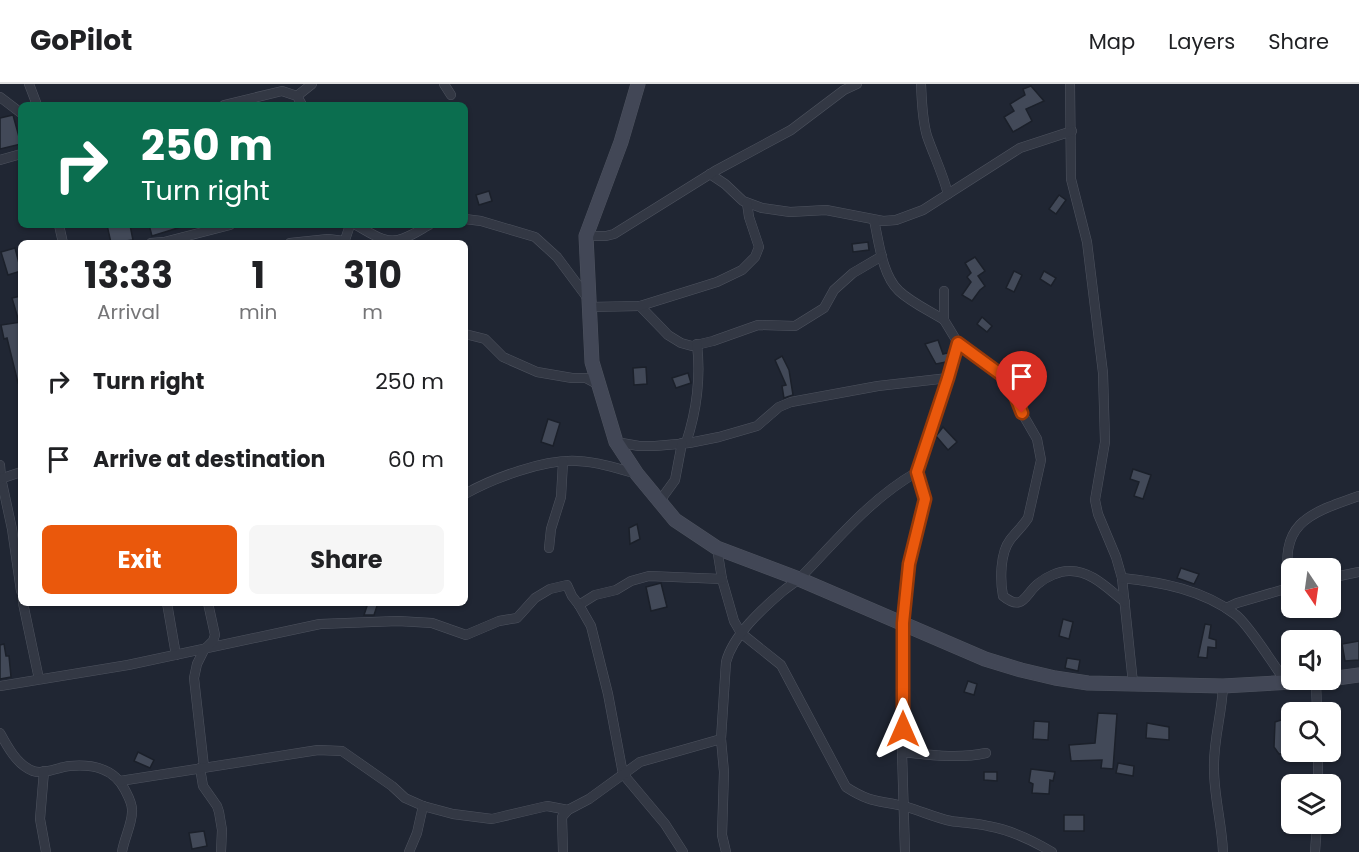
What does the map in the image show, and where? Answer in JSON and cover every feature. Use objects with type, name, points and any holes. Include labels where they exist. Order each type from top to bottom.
[{"type":"street","points":[[29,84],[36,102]]},
{"type":"street","points":[[236,102],[282,91],[299,100],[312,84]]},
{"type":"street","points":[[444,84],[451,95]]},
{"type":"street","points":[[638,84],[621,142],[586,236],[592,362],[616,442],[637,474],[675,520],[717,548],[799,579],[985,658],[1021,670],[1088,683],[1223,686],[1281,682]]},
{"type":"street","points":[[586,236],[614,234],[710,174],[790,130],[844,90],[857,84]]},
{"type":"street","points":[[921,84],[923,117],[927,134],[948,194]]},
{"type":"street","points":[[1070,84],[1071,179],[1087,242],[1103,373],[1105,442],[1095,500],[1122,578],[1133,683]]},
{"type":"street","points":[[0,97],[18,111]]},
{"type":"street","points":[[710,174],[747,203],[777,211],[826,210],[883,221],[906,217],[923,210],[1020,148],[1071,131]]},
{"type":"street","points":[[0,160],[18,155]]},
{"type":"street","points":[[590,304],[640,306],[734,275],[755,257],[759,248],[747,203]]},
{"type":"street","points":[[468,219],[536,237],[557,257],[590,304]]},
{"type":"street","points":[[874,220],[886,269],[899,291],[944,320],[958,343],[1003,376],[1013,390],[1022,413],[1037,439],[1040,467],[1028,518],[1009,541],[1004,552],[1003,596],[1016,603],[1021,602],[1038,584],[1059,572],[1069,571],[1090,576],[1125,602]]},
{"type":"street","points":[[172,240],[218,228]]},
{"type":"street","points":[[362,228],[384,240]]},
{"type":"street","points":[[401,240],[423,228]]},
{"type":"street","points":[[640,306],[668,335],[681,343],[692,346],[758,325],[790,327],[800,325],[824,308],[834,290],[847,278],[882,256]]},
{"type":"street","points":[[944,291],[944,320]]},
{"type":"street","points":[[468,334],[485,339],[503,357],[537,372],[586,378],[599,385]]},
{"type":"street","points":[[905,852],[903,623],[909,564],[925,499],[917,472],[958,343]]},
{"type":"street","points":[[659,502],[675,480],[684,443],[694,417],[700,381],[697,344]]},
{"type":"street","points":[[616,442],[639,446],[684,443],[732,434],[757,426],[779,407],[791,402],[878,386],[948,378]]},
{"type":"street","points":[[468,492],[481,484],[507,475],[563,462],[602,464],[637,474]]},
{"type":"street","points":[[549,548],[551,529],[561,497],[563,462]]},
{"type":"street","points":[[0,465],[18,570]]},
{"type":"street","points":[[726,852],[722,835],[724,772],[721,739],[726,662],[729,651],[741,633],[782,592],[799,579],[856,517],[902,480],[917,472]]},
{"type":"street","points":[[1,478],[18,473]]},
{"type":"street","points":[[1288,558],[1289,544],[1302,521],[1320,510],[1359,496]]},
{"type":"street","points":[[717,548],[730,611],[741,633],[780,665],[846,787],[866,800],[905,807],[949,821],[988,826],[1006,831],[1033,841],[1052,852]]},
{"type":"street","points":[[1341,576],[1359,572]]},
{"type":"street","points":[[579,605],[595,595],[616,590],[632,581],[649,576],[722,579]]},
{"type":"street","points":[[1122,578],[1155,582],[1200,595],[1238,616],[1281,675]]},
{"type":"street","points":[[0,686],[176,656],[320,624],[398,621],[432,623],[466,635],[499,621],[518,617],[531,600],[550,589],[566,584],[591,626],[622,774],[665,824],[683,852]]},
{"type":"street","points":[[1226,609],[1237,603],[1281,590]]},
{"type":"street","points":[[24,606],[39,679]]},
{"type":"street","points":[[168,606],[176,656]]},
{"type":"street","points":[[209,606],[215,635],[197,664],[194,678],[203,786],[219,812],[222,830],[221,852]]},
{"type":"street","points":[[1341,678],[1359,675]]},
{"type":"street","points":[[1223,686],[1214,752],[1223,852]]},
{"type":"street","points":[[0,733],[6,745],[25,766],[36,772],[69,766],[92,766],[102,768],[120,781],[129,797],[132,811],[122,852]]},
{"type":"street","points":[[563,852],[562,817],[568,810],[589,799],[640,762],[721,739]]},
{"type":"street","points":[[120,781],[318,750],[336,750],[392,786],[405,798],[423,806],[453,814],[492,819],[547,807],[568,810]]},
{"type":"street","points":[[903,752],[947,757],[986,753]]},
{"type":"street","points":[[44,771],[40,819],[46,852]]},
{"type":"street","points":[[409,852],[417,833],[423,806]]},
{"type":"street","points":[[1316,852],[1317,834]]},
{"type":"building","points":[[1031,86],[1044,101],[1026,109],[1032,121],[1013,132],[1004,117],[1014,111],[1010,104],[1025,95],[1023,89]]},
{"type":"building","points":[[13,115],[18,133],[18,145],[0,149],[0,118]]},
{"type":"building","points":[[489,191],[492,201],[479,205],[476,195]]},
{"type":"building","points":[[1059,195],[1066,200],[1056,214],[1049,209]]},
{"type":"building","points":[[108,228],[131,228],[133,240],[110,240]]},
{"type":"building","points":[[150,228],[178,228],[152,236]]},
{"type":"building","points":[[868,242],[869,250],[853,252],[852,244]]},
{"type":"building","points":[[15,248],[18,272],[8,275],[1,252]]},
{"type":"building","points":[[975,257],[985,271],[978,276],[985,286],[972,301],[962,295],[971,282],[967,277],[971,273],[965,263]]},
{"type":"building","points":[[1014,271],[1022,275],[1014,292],[1006,288]]},
{"type":"building","points":[[1044,271],[1056,278],[1051,286],[1040,279]]},
{"type":"building","points":[[18,297],[18,319],[12,298]]},
{"type":"building","points":[[982,317],[992,326],[987,332],[977,324]]},
{"type":"building","points":[[18,322],[18,383],[7,338],[4,339],[1,325]]},
{"type":"building","points":[[938,340],[943,354],[948,355],[946,362],[936,364],[925,344]]},
{"type":"building","points":[[782,356],[789,370],[793,395],[784,398],[782,386],[786,385],[775,360]]},
{"type":"building","points":[[646,367],[647,384],[634,385],[633,368]]},
{"type":"building","points":[[688,373],[691,383],[676,388],[672,378]]},
{"type":"building","points":[[548,419],[560,423],[553,446],[541,442]]},
{"type":"building","points":[[943,427],[957,442],[948,450],[936,436]]},
{"type":"building","points":[[1133,469],[1151,475],[1143,499],[1134,496],[1139,482],[1130,479]]},
{"type":"building","points":[[637,524],[640,539],[630,544],[629,528]]},
{"type":"building","points":[[1181,568],[1199,574],[1194,584],[1177,578]]},
{"type":"building","points":[[661,583],[667,607],[651,611],[646,587]]},
{"type":"building","points":[[367,606],[377,606],[374,615],[364,615]]},
{"type":"building","points":[[1063,619],[1073,622],[1069,639],[1059,636]]},
{"type":"building","points":[[1205,624],[1211,625],[1209,638],[1216,640],[1216,648],[1208,647],[1207,658],[1198,657]]},
{"type":"building","points":[[1359,641],[1359,660],[1345,661],[1342,644]]},
{"type":"building","points":[[4,644],[6,656],[9,656],[11,677],[0,679],[0,645]]},
{"type":"building","points":[[1067,658],[1080,660],[1078,671],[1065,668]]},
{"type":"building","points":[[968,681],[977,684],[974,695],[964,692]]},
{"type":"building","points":[[1098,713],[1117,714],[1113,769],[1101,768],[1102,760],[1071,761],[1069,745],[1095,743]]},
{"type":"building","points":[[1281,720],[1281,754],[1274,747],[1275,722]]},
{"type":"building","points":[[1034,721],[1049,722],[1048,740],[1033,739]]},
{"type":"building","points":[[1147,723],[1169,727],[1169,740],[1146,738]]},
{"type":"building","points":[[138,752],[154,760],[150,768],[134,761]]},
{"type":"building","points":[[1118,763],[1134,766],[1133,776],[1116,773]]},
{"type":"building","points":[[1031,769],[1055,772],[1053,781],[1050,780],[1049,794],[1032,793],[1033,784],[1029,782]]},
{"type":"building","points":[[984,772],[997,772],[997,781],[984,780]]},
{"type":"building","points":[[1064,815],[1084,815],[1084,831],[1064,831]]},
{"type":"building","points":[[204,831],[207,846],[192,849],[189,833]]},
{"type":"route","points":[[903,729],[903,623],[909,564],[925,499],[917,472],[958,343],[1003,376],[1013,390],[1022,413]]}]
